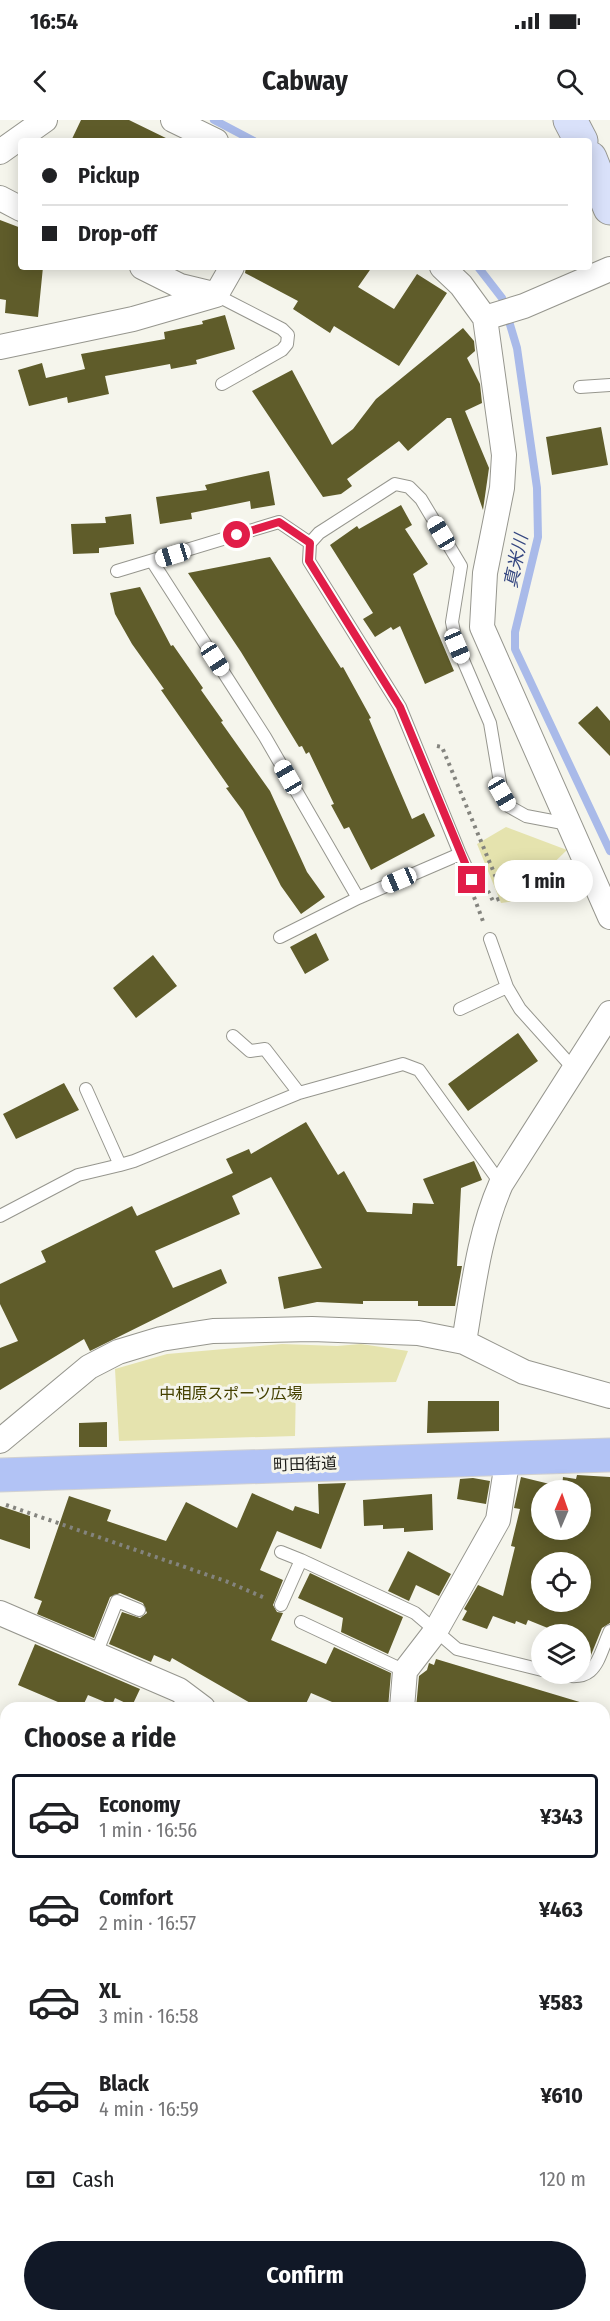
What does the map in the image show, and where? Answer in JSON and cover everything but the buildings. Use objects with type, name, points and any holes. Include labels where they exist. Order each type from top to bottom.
[{"type":"main road","points":[[570,120],[579,138]]},
{"type":"main road","points":[[592,162],[608,197]]},
{"type":"main road","name":"町田街道","points":[[0,1475],[507,1456],[610,1455]]},
{"type":"street","points":[[20,138],[45,120]]},
{"type":"street","points":[[173,120],[210,138]]},
{"type":"street","points":[[0,152],[18,139]]},
{"type":"street","points":[[0,198],[18,207]]},
{"type":"street","points":[[485,318],[524,306],[610,269]]},
{"type":"street","points":[[148,270],[180,286],[216,295]]},
{"type":"street","points":[[0,347],[133,319],[216,295],[230,270]]},
{"type":"street","points":[[445,270],[461,285],[485,318],[504,455],[502,488],[485,573],[482,627],[610,917]]},
{"type":"street","points":[[464,1342],[480,1251],[492,1206],[501,1184],[573,1068],[607,1027]]},
{"type":"street","points":[[0,1441],[89,1367],[118,1352],[161,1339],[213,1331],[312,1329],[418,1333],[464,1342],[524,1372],[610,1396]]},
{"type":"street","points":[[402,1702],[405,1671],[435,1632],[498,1520],[507,1456]]},
{"type":"street","points":[[0,1613],[179,1689],[195,1702]]},
{"type":"lane","points":[[216,295],[282,328],[288,335],[287,344],[282,350],[222,384]]},
{"type":"lane","points":[[580,387],[610,385]]},
{"type":"lane","points":[[472,880],[418,751],[384,679],[309,561],[310,543],[319,533],[395,484],[410,487],[421,499],[462,566],[452,622],[457,646],[490,723],[502,794],[510,807],[526,816],[568,824]]},
{"type":"lane","points":[[117,571],[279,522],[310,543]]},
{"type":"lane","points":[[152,561],[265,737],[358,898]]},
{"type":"lane","points":[[280,937],[358,898],[460,854]]},
{"type":"lane","points":[[490,939],[507,987],[520,1009],[573,1068]]},
{"type":"lane","points":[[460,1009],[507,987]]},
{"type":"lane","points":[[233,1036],[250,1051],[265,1049],[299,1093]]},
{"type":"lane","points":[[0,1216],[78,1174],[134,1161],[299,1093],[404,1064],[419,1070],[501,1184]]},
{"type":"lane","points":[[86,1089],[120,1165]]},
{"type":"lane","points":[[281,1552],[415,1613],[457,1648],[531,1667]]},
{"type":"lane","points":[[281,1605],[300,1560]]},
{"type":"lane","points":[[96,1654],[117,1601],[139,1610]]},
{"type":"lane","points":[[301,1622],[405,1671]]},
{"type":"lane","points":[[591,1672],[607,1646],[610,1630]]},
{"type":"path","points":[[418,751],[435,745],[442,747],[504,897]]},
{"type":"path","points":[[472,880],[472,891],[490,939]]},
{"type":"path","points":[[0,1503],[228,1582],[281,1605]]},
{"type":"green space","points":[[506,827],[567,850],[535,881],[540,898],[501,903],[477,844]]},
{"type":"green space","name":"中相原スポーツ広場","points":[[282,1344],[337,1346],[361,1344],[408,1351],[396,1382],[296,1384],[295,1436],[119,1441],[115,1369],[167,1354]]},
{"type":"waterway","name":"真米川","points":[[214,120],[248,138]]},
{"type":"waterway","name":"真米川","points":[[480,270],[502,298],[517,348],[537,488],[538,537],[515,632],[515,649],[610,851]]},
{"type":"route","points":[[237,535],[279,522],[310,543],[309,561],[400,707],[472,880]]}]
